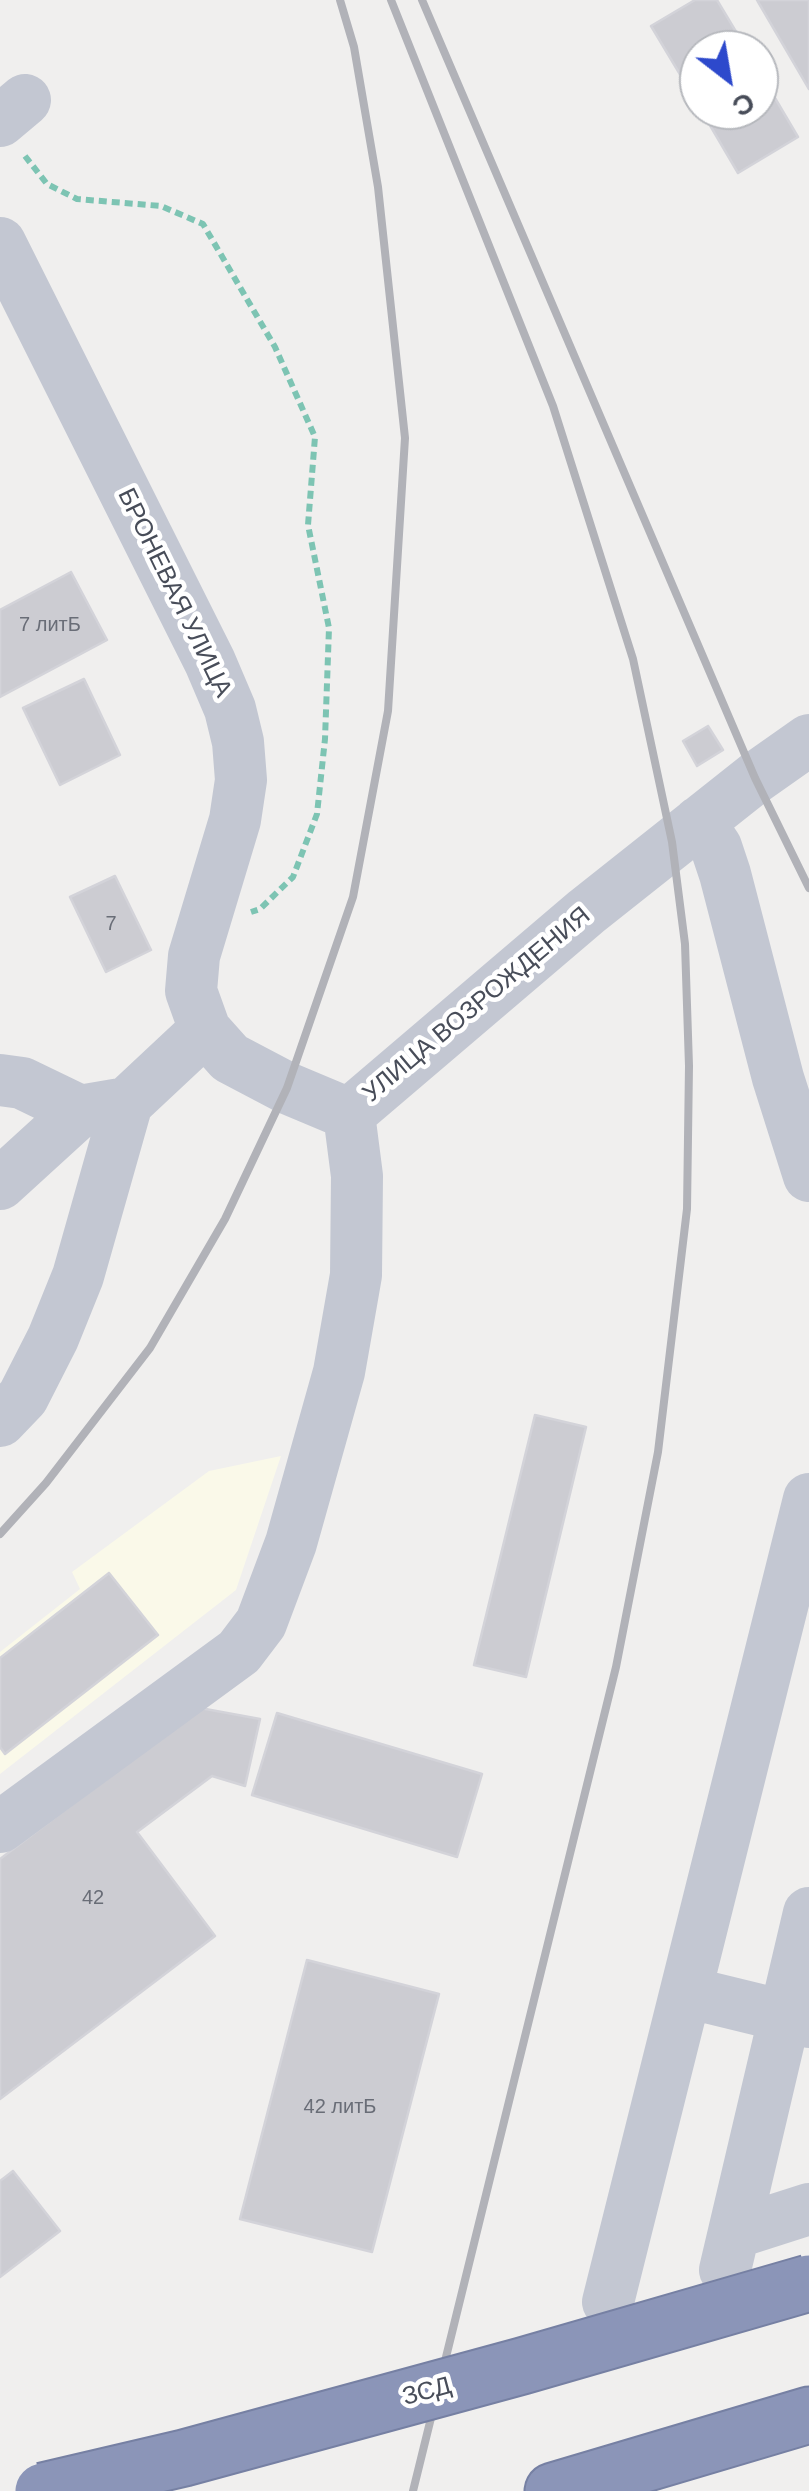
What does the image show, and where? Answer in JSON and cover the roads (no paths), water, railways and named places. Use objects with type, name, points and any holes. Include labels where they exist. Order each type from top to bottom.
[{"type":"highway","name":"ЗСД","points":[[42,2491],[184,2458],[809,2283]]},
{"type":"highway","points":[[553,2491],[809,2415]]},
{"type":"street","name":"БРОНЕВАЯ УЛИЦА","points":[[0,243],[230,708],[241,780],[235,820],[194,956],[191,991],[206,1030],[230,1058],[349,1114]]},
{"type":"street","name":"УЛИЦА ВОЗРОЖДЕНИЯ","points":[[0,1827],[228,1662],[260,1623],[291,1543],[339,1372],[356,1260],[357,1176],[349,1114],[586,912],[809,740]]},
{"type":"street","points":[[699,822],[716,847],[726,874],[778,1078],[809,1176]]},
{"type":"street","points":[[0,1184],[206,1030]]},
{"type":"street","points":[[0,1080],[22,1082],[103,1107]]},
{"type":"street","points":[[0,1421],[23,1397],[60,1323],[78,1276],[103,1107]]},
{"type":"street","points":[[608,2302],[809,1499]]},
{"type":"street","points":[[809,1913],[796,2019],[729,2251],[809,2209]]},
{"type":"street","points":[[686,1992],[796,2019]]},
{"type":"railway","points":[[0,1534],[46,1483],[150,1348],[225,1219],[287,1088],[353,897],[388,711],[405,438],[378,187],[354,47],[340,0]]},
{"type":"railway","points":[[391,0],[553,406],[633,659],[672,842],[685,944],[689,1066],[687,1209],[658,1452],[616,1667],[413,2491]]},
{"type":"railway","points":[[422,0],[755,778],[809,888]]}]
